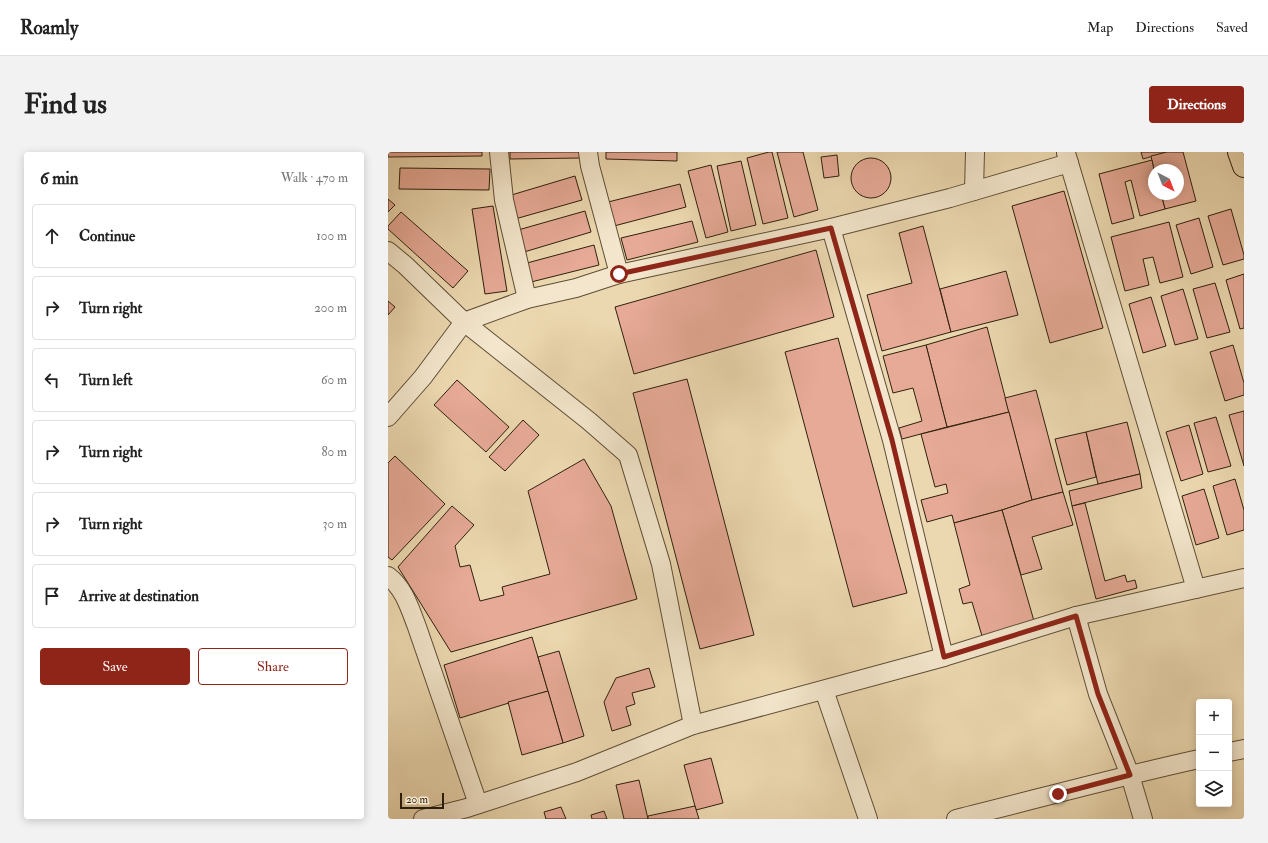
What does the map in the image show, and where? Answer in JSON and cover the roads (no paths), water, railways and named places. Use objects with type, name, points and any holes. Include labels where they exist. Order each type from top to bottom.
[{"type":"main road","points":[[1239,152],[1244,166]]},
{"type":"street","points":[[499,152],[504,200],[527,299]]},
{"type":"street","points":[[588,152],[590,166],[619,274]]},
{"type":"street","points":[[974,191],[975,152]]},
{"type":"street","points":[[388,417],[423,377],[464,322],[527,299],[576,288],[619,274],[831,228],[974,191],[1068,158],[1196,589]]},
{"type":"street","points":[[831,228],[892,440],[944,657]]},
{"type":"street","points":[[388,251],[405,265],[464,322],[590,421],[628,455],[660,564],[693,725]]},
{"type":"street","points":[[388,576],[394,581],[408,603],[433,670],[472,810]]},
{"type":"street","points":[[423,819],[472,810],[577,772],[693,725],[944,657],[1076,616],[1244,578]]},
{"type":"street","points":[[1076,616],[1098,694],[1130,775],[1143,819]]},
{"type":"street","points":[[824,690],[868,819]]},
{"type":"street","points":[[1232,751],[1244,749]]},
{"type":"street","points":[[956,819],[1196,760]]}]
